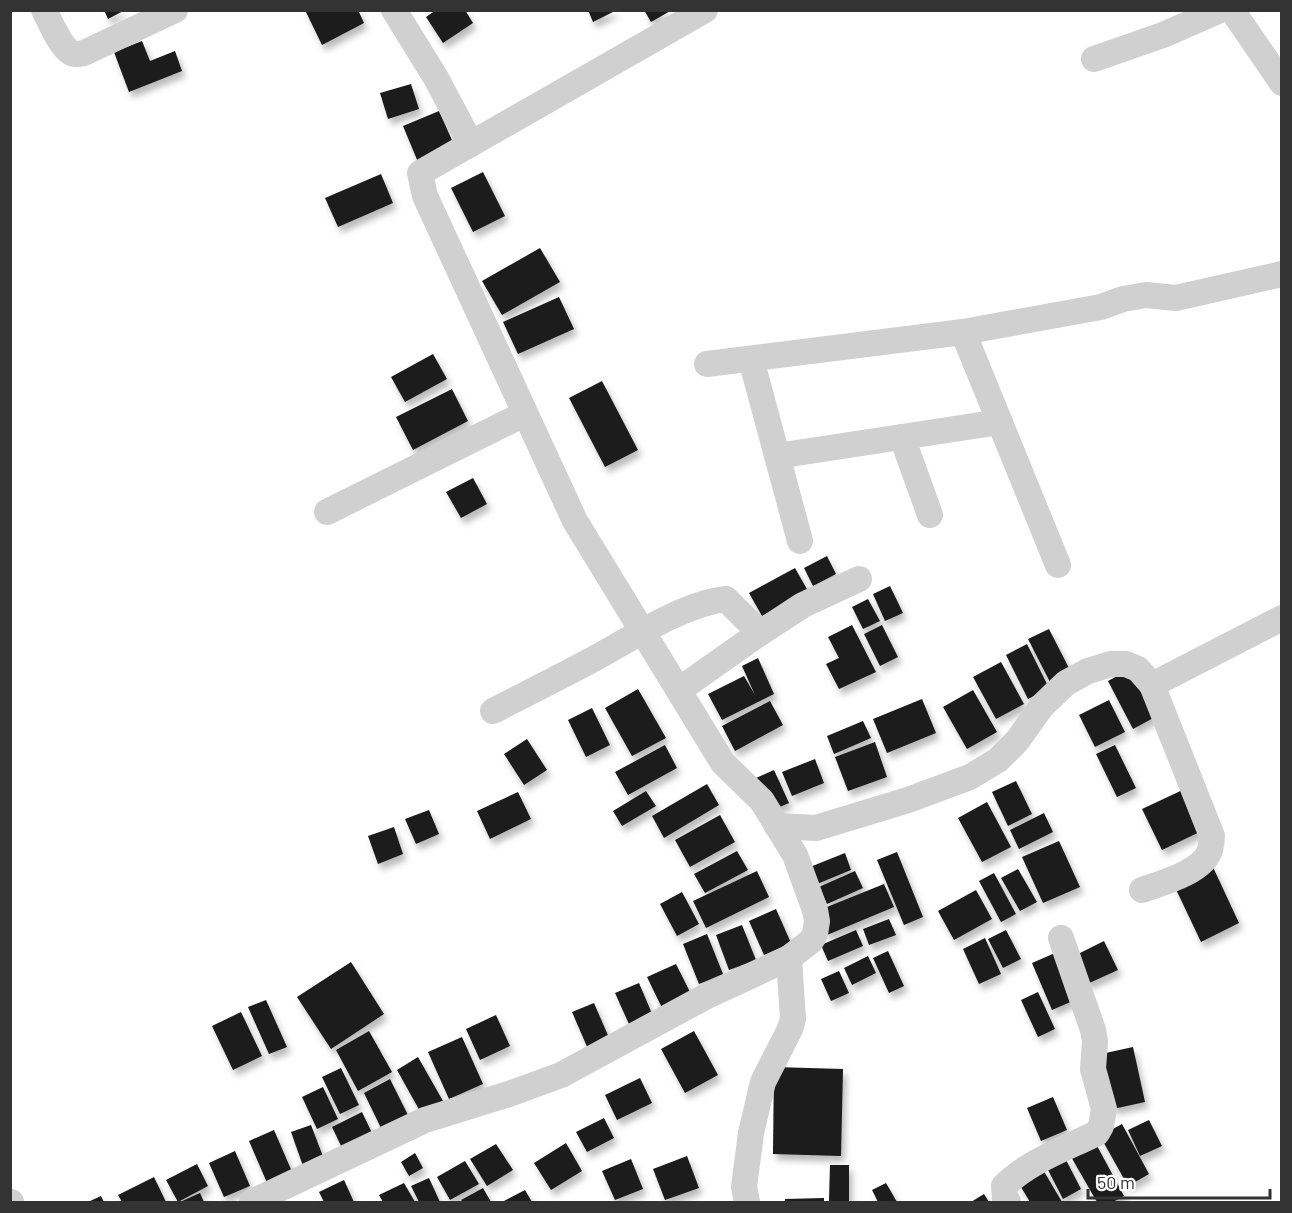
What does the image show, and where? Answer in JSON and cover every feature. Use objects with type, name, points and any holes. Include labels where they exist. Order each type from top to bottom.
[{"type":"street","points":[[44,10],[63,44],[69,52],[76,55],[175,10]]},
{"type":"street","points":[[394,10],[436,78],[471,144]]},
{"type":"street","points":[[252,1203],[425,1120],[561,1075],[705,997],[789,958],[811,941],[815,934],[817,921],[795,855],[762,801],[723,763],[575,521],[425,196],[420,173],[705,10]]},
{"type":"street","points":[[1094,59],[1163,35],[1220,10]]},
{"type":"street","points":[[1232,10],[1281,83]]},
{"type":"street","points":[[707,364],[963,332],[1101,307],[1146,295],[1176,298],[1281,274]]},
{"type":"street","points":[[963,332],[1058,565]]},
{"type":"street","points":[[752,359],[800,541]]},
{"type":"street","points":[[327,513],[524,414]]},
{"type":"street","points":[[777,456],[1000,422]]},
{"type":"street","points":[[902,437],[930,515]]},
{"type":"street","points":[[679,690],[803,605],[859,579]]},
{"type":"street","points":[[493,711],[687,610],[714,600],[726,599],[760,633]]},
{"type":"street","points":[[1152,685],[1281,618]]},
{"type":"street","points":[[777,826],[816,828],[908,800],[970,777],[998,760],[1017,741],[1042,706],[1066,683],[1088,671],[1111,664],[1126,664],[1138,669],[1152,685],[1212,836],[1210,852],[1201,863],[1181,876],[1142,890]]},
{"type":"street","points":[[1008,1203],[1005,1199],[1004,1186],[1011,1179],[1025,1168],[1097,1133],[1101,1126],[1104,1109],[1093,1069],[1096,1050],[1093,1029],[1061,938]]},
{"type":"street","points":[[747,1203],[744,1187],[751,1133],[763,1082],[793,1019],[789,958]]},
{"type":"building","points":[[104,10],[125,10],[108,19]]},
{"type":"building","points":[[305,10],[358,10],[364,23],[322,45]]},
{"type":"building","points":[[436,10],[465,10],[473,23],[443,43],[426,17]]},
{"type":"building","points":[[588,10],[617,10],[593,22]]},
{"type":"building","points":[[644,10],[672,10],[651,22]]},
{"type":"building","points":[[142,41],[150,61],[175,51],[182,71],[129,92],[114,52]]},
{"type":"building","points":[[411,84],[419,109],[388,119],[380,93]]},
{"type":"building","points":[[439,111],[455,147],[418,162],[403,126]]},
{"type":"building","points":[[483,172],[505,216],[473,232],[451,188]]},
{"type":"building","points":[[381,174],[393,203],[338,227],[325,198]]},
{"type":"building","points":[[540,248],[560,282],[502,315],[482,281]]},
{"type":"building","points":[[559,297],[574,329],[518,354],[503,322]]},
{"type":"building","points":[[433,354],[447,379],[405,402],[391,377]]},
{"type":"building","points":[[602,381],[638,450],[605,467],[569,398]]},
{"type":"building","points":[[452,389],[468,421],[413,450],[396,417]]},
{"type":"building","points":[[473,478],[487,504],[461,518],[446,492]]},
{"type":"building","points":[[827,556],[836,574],[813,586],[804,568]]},
{"type":"building","points":[[795,568],[808,591],[762,616],[749,593]]},
{"type":"building","points":[[890,586],[903,613],[885,621],[873,594]]},
{"type":"building","points":[[868,599],[880,621],[863,629],[852,607]]},
{"type":"building","points":[[852,625],[876,672],[839,689],[826,664],[839,658],[828,637]]},
{"type":"building","points":[[882,625],[898,657],[880,666],[864,634]]},
{"type":"building","points":[[1049,629],[1072,674],[1051,684],[1028,639]]},
{"type":"building","points":[[1027,644],[1049,688],[1028,699],[1006,655]]},
{"type":"building","points":[[758,658],[774,694],[722,720],[708,694],[744,676],[755,695],[742,666]]},
{"type":"building","points":[[1001,662],[1024,704],[996,719],[973,677]]},
{"type":"building","points":[[1132,668],[1157,716],[1133,729],[1108,681]]},
{"type":"building","points":[[638,689],[666,738],[632,756],[605,708]]},
{"type":"building","points":[[973,690],[997,732],[967,749],[943,707]]},
{"type":"building","points":[[922,699],[936,733],[887,753],[873,719]]},
{"type":"building","points":[[1109,700],[1125,732],[1095,747],[1079,715]]},
{"type":"building","points":[[770,701],[783,725],[735,751],[722,726]]},
{"type":"building","points":[[592,708],[610,745],[586,757],[568,720]]},
{"type":"building","points":[[863,721],[871,738],[834,754],[827,736]]},
{"type":"building","points":[[527,739],[547,770],[524,785],[504,754]]},
{"type":"building","points":[[875,742],[887,777],[848,791],[835,757]]},
{"type":"building","points":[[665,745],[677,768],[628,795],[615,772]]},
{"type":"building","points":[[1115,745],[1136,788],[1117,797],[1096,754]]},
{"type":"building","points":[[815,759],[824,783],[792,796],[782,772]]},
{"type":"building","points":[[774,770],[789,803],[770,811],[756,778]]},
{"type":"building","points":[[1016,781],[1032,814],[1008,826],[992,792]]},
{"type":"building","points":[[707,784],[719,805],[664,838],[652,816]]},
{"type":"building","points":[[1189,787],[1208,828],[1162,850],[1142,809]]},
{"type":"building","points":[[646,791],[656,806],[622,826],[613,811]]},
{"type":"building","points":[[518,792],[531,819],[490,839],[477,811]]},
{"type":"building","points":[[987,802],[1011,847],[982,862],[958,818]]},
{"type":"building","points":[[429,810],[439,834],[416,844],[405,819]]},
{"type":"building","points":[[1044,813],[1053,832],[1019,849],[1010,830]]},
{"type":"building","points":[[720,815],[735,842],[690,867],[675,840]]},
{"type":"building","points":[[394,827],[403,854],[378,864],[368,836]]},
{"type":"building","points":[[1059,841],[1080,887],[1043,903],[1022,857]]},
{"type":"building","points":[[737,851],[748,870],[705,893],[694,874]]},
{"type":"building","points":[[897,852],[923,917],[904,925],[877,860]]},
{"type":"building","points":[[845,853],[851,870],[817,884],[810,867]]},
{"type":"building","points":[[1212,865],[1239,923],[1201,942],[1173,883]]},
{"type":"building","points":[[1018,869],[1037,902],[1020,911],[1001,878]]},
{"type":"building","points":[[757,871],[769,897],[706,928],[693,901]]},
{"type":"building","points":[[855,871],[863,888],[827,904],[819,887]]},
{"type":"building","points":[[994,873],[1016,914],[1001,922],[979,881]]},
{"type":"building","points":[[884,884],[894,907],[827,935],[817,911]]},
{"type":"building","points":[[976,890],[992,919],[954,940],[938,911]]},
{"type":"building","points":[[682,892],[699,924],[677,936],[660,904]]},
{"type":"building","points":[[776,909],[791,943],[764,955],[749,921]]},
{"type":"building","points":[[889,919],[896,935],[869,945],[863,929]]},
{"type":"building","points":[[742,925],[756,960],[729,970],[716,935]]},
{"type":"building","points":[[856,930],[863,946],[828,961],[821,945]]},
{"type":"building","points":[[1006,930],[1021,959],[1003,968],[988,939]]},
{"type":"building","points":[[707,934],[723,974],[699,984],[683,944]]},
{"type":"building","points":[[985,938],[1001,974],[979,984],[963,949]]},
{"type":"building","points":[[1104,941],[1118,970],[1087,984],[1074,956]]},
{"type":"building","points":[[888,951],[904,986],[889,993],[873,958]]},
{"type":"building","points":[[1055,953],[1075,1000],[1052,1010],[1032,963]]},
{"type":"building","points":[[868,956],[876,973],[852,985],[844,968]]},
{"type":"building","points":[[351,962],[384,1014],[331,1049],[297,997]]},
{"type":"building","points":[[676,964],[693,998],[664,1012],[647,977]]},
{"type":"building","points":[[839,971],[849,993],[831,1001],[821,979]]},
{"type":"building","points":[[639,983],[656,1023],[633,1033],[615,993]]},
{"type":"building","points":[[1038,992],[1055,1029],[1038,1037],[1021,1000]]},
{"type":"building","points":[[266,1000],[287,1047],[269,1054],[248,1007]]},
{"type":"building","points":[[594,1003],[610,1040],[588,1049],[572,1012]]},
{"type":"building","points":[[241,1012],[262,1056],[233,1070],[212,1026]]},
{"type":"building","points":[[496,1015],[510,1046],[480,1060],[466,1029]]},
{"type":"building","points":[[369,1031],[392,1072],[358,1091],[336,1050]]},
{"type":"building","points":[[694,1031],[718,1075],[685,1093],[661,1049]]},
{"type":"building","points":[[462,1037],[483,1084],[449,1099],[428,1052]]},
{"type":"building","points":[[1133,1047],[1145,1102],[1113,1109],[1101,1054]]},
{"type":"building","points":[[418,1057],[443,1101],[421,1113],[397,1070]]},
{"type":"building","points":[[774,1067],[843,1069],[841,1156],[773,1154]]},
{"type":"building","points":[[341,1068],[359,1105],[340,1114],[322,1077]]},
{"type":"building","points":[[640,1078],[652,1103],[617,1120],[605,1095]]},
{"type":"building","points":[[390,1079],[408,1115],[381,1128],[364,1093]]},
{"type":"building","points":[[323,1087],[338,1119],[317,1129],[302,1097]]},
{"type":"building","points":[[1053,1097],[1067,1130],[1041,1141],[1027,1108]]},
{"type":"building","points":[[362,1112],[373,1135],[343,1150],[332,1127]]},
{"type":"building","points":[[604,1118],[614,1138],[587,1152],[576,1132]]},
{"type":"building","points":[[1149,1120],[1162,1146],[1140,1156],[1128,1130]]},
{"type":"building","points":[[1122,1124],[1149,1174],[1128,1186],[1100,1136]]},
{"type":"building","points":[[311,1125],[324,1159],[303,1166],[291,1132]]},
{"type":"building","points":[[274,1130],[293,1174],[268,1185],[249,1141]]},
{"type":"building","points":[[1095,1142],[1124,1196],[1113,1202],[1097,1202],[1070,1155]]},
{"type":"building","points":[[566,1143],[582,1171],[551,1190],[534,1163]]},
{"type":"building","points":[[496,1144],[513,1170],[487,1186],[470,1159]]},
{"type":"building","points":[[235,1151],[250,1186],[224,1197],[209,1163]]},
{"type":"building","points":[[415,1153],[423,1168],[409,1176],[401,1162]]},
{"type":"building","points":[[687,1156],[699,1188],[665,1200],[653,1169]]},
{"type":"building","points":[[1064,1156],[1081,1189],[1063,1199],[1046,1166]]},
{"type":"building","points":[[631,1159],[643,1189],[615,1200],[602,1171]]},
{"type":"building","points":[[465,1161],[479,1184],[450,1200],[437,1177]]},
{"type":"building","points":[[197,1164],[208,1186],[178,1202],[166,1180]]},
{"type":"building","points":[[830,1165],[849,1165],[849,1202],[829,1201]]},
{"type":"building","points":[[1042,1168],[1062,1202],[1030,1202],[1018,1182]]},
{"type":"building","points":[[154,1177],[166,1202],[122,1202],[118,1195]]},
{"type":"building","points":[[429,1178],[440,1202],[419,1202],[411,1186]]},
{"type":"building","points":[[344,1180],[354,1202],[324,1202],[319,1192]]},
{"type":"building","points":[[404,1183],[415,1202],[383,1202],[379,1195]]},
{"type":"building","points":[[886,1183],[897,1202],[878,1202],[872,1190]]},
{"type":"building","points":[[483,1188],[491,1202],[463,1202],[461,1200]]},
{"type":"building","points":[[525,1190],[532,1202],[502,1202]]},
{"type":"building","points":[[200,1193],[204,1202],[180,1202]]},
{"type":"building","points":[[984,1194],[989,1202],[971,1202]]},
{"type":"building","points":[[101,1196],[104,1202],[88,1202]]},
{"type":"building","points":[[824,1198],[824,1202],[785,1202],[785,1199]]}]
